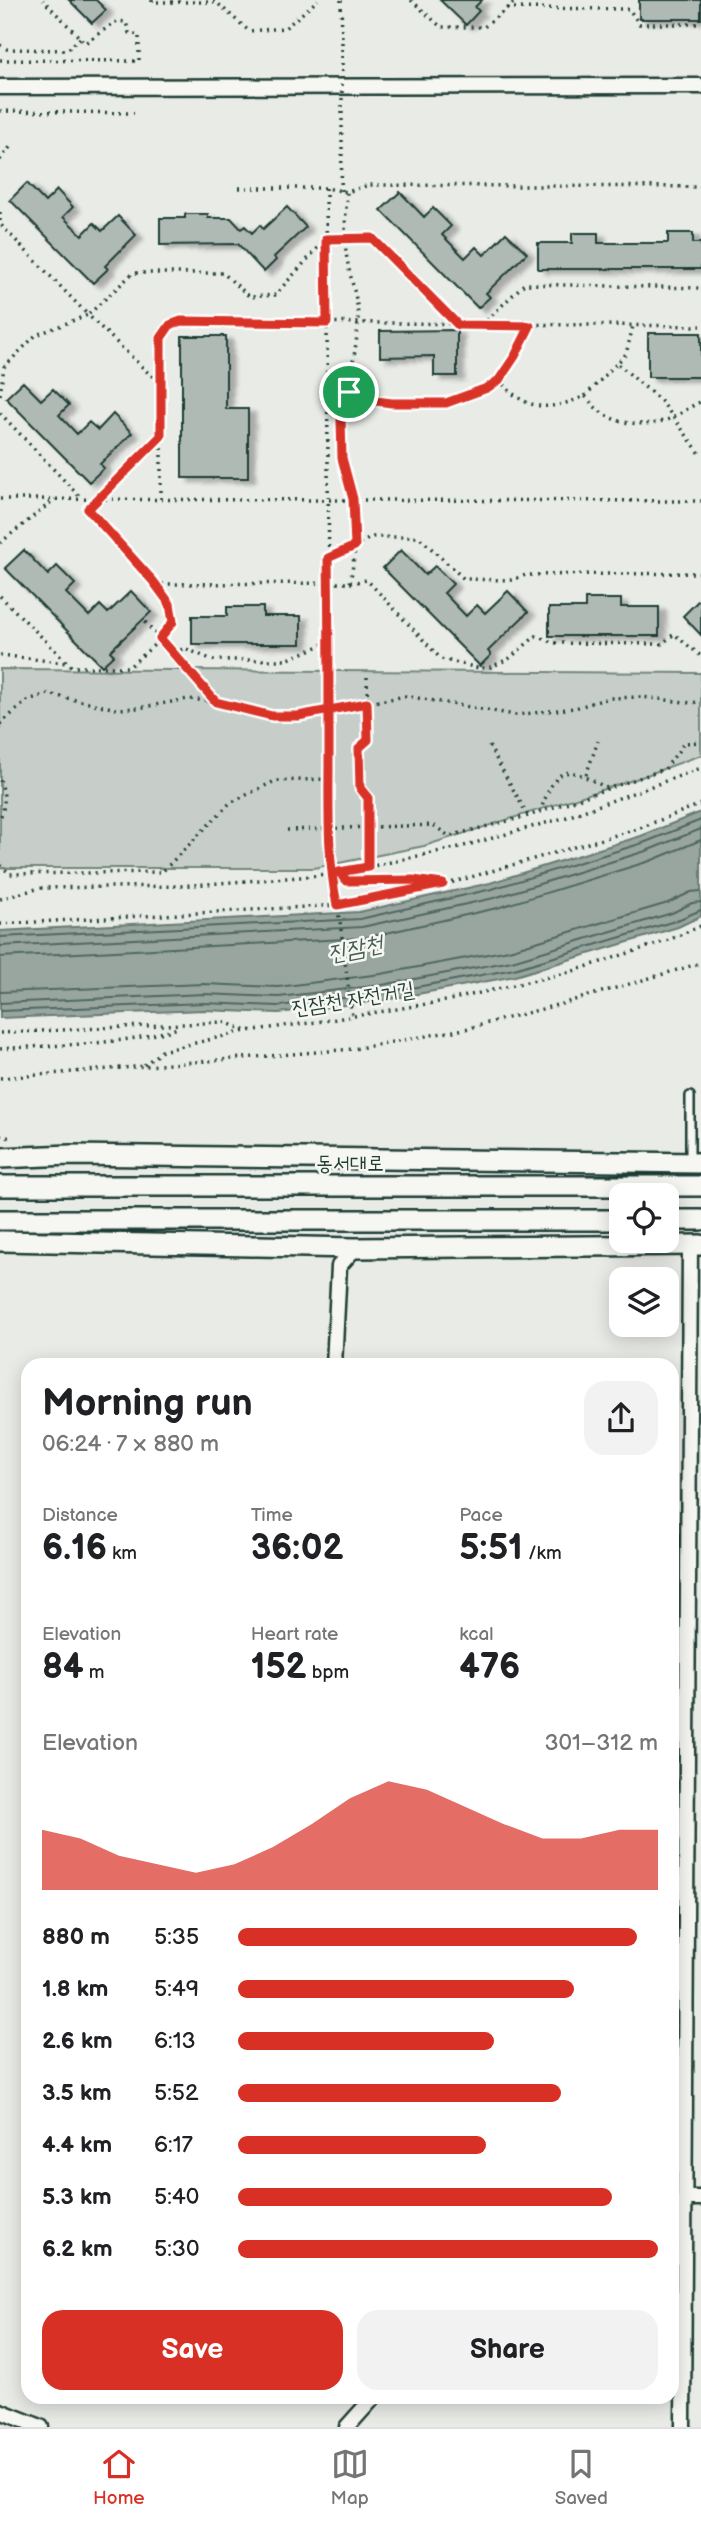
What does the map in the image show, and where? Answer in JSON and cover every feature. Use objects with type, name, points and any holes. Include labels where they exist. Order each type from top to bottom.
[{"type":"street","points":[[0,87],[701,86]]},
{"type":"street","points":[[0,1144],[71,1155]]},
{"type":"street","points":[[0,1157],[71,1155],[695,1163]]},
{"type":"street","name":"동서대로","points":[[0,1186],[701,1186]]},
{"type":"street","points":[[0,1220],[609,1220]]},
{"type":"street","points":[[679,1220],[701,1220]]},
{"type":"street","points":[[0,1241],[355,1248],[695,1245],[694,1792],[679,2044]]},
{"type":"street","points":[[334,1358],[339,1266],[355,1248]]},
{"type":"street","points":[[679,2084],[684,2198],[683,2427]]},
{"type":"street","points":[[684,2198],[701,2198]]},
{"type":"street","points":[[346,2427],[367,2404]]},
{"type":"street","points":[[0,2412],[41,2427]]},
{"type":"lane","points":[[690,1096],[695,1163]]},
{"type":"path","points":[[0,60],[139,61],[139,35],[129,33],[126,22],[117,21],[85,43],[43,0]]},
{"type":"path","points":[[151,1],[216,2],[249,32],[285,28],[318,0]]},
{"type":"path","points":[[341,0],[346,252],[357,302],[358,323],[349,392],[341,420],[342,458],[353,499],[355,546],[350,583]]},
{"type":"path","points":[[411,0],[441,27],[484,27],[517,0]]},
{"type":"path","points":[[507,8],[629,9],[639,24],[701,24]]},
{"type":"path","points":[[0,44],[8,49],[66,50],[81,38]]},
{"type":"path","points":[[0,111],[134,113]]},
{"type":"path","points":[[0,160],[11,146]]},
{"type":"path","points":[[239,188],[326,188],[344,192],[369,185],[701,187]]},
{"type":"path","points":[[326,188],[331,873],[352,1016]]},
{"type":"path","points":[[0,212],[0,224],[88,315],[162,386]]},
{"type":"path","points":[[0,395],[4,367],[36,335],[88,315],[133,273],[223,273],[250,298],[275,295],[326,239],[372,238],[458,325]]},
{"type":"path","points":[[482,325],[524,284],[701,288]]},
{"type":"path","points":[[161,499],[161,338],[170,325],[181,321],[701,326]]},
{"type":"path","points":[[327,377],[349,392],[368,400],[446,403],[487,388],[499,380],[530,326]]},
{"type":"path","points":[[499,380],[512,395],[534,407],[551,407],[585,396],[626,354],[633,326]]},
{"type":"path","points":[[618,364],[675,416],[701,454]]},
{"type":"path","points":[[585,396],[602,413],[625,422],[648,424],[675,416],[701,402]]},
{"type":"path","points":[[0,413],[82,499]]},
{"type":"path","points":[[0,596],[72,667],[129,667],[160,638],[173,622],[170,604],[153,581],[88,509],[161,436]]},
{"type":"path","points":[[0,499],[701,501]]},
{"type":"path","points":[[0,543],[55,499]]},
{"type":"path","points":[[328,558],[373,537],[419,537],[464,579],[511,580],[526,575],[701,573]]},
{"type":"path","points":[[153,581],[157,584],[350,583],[367,580],[441,659],[464,666],[491,667],[510,658],[536,636],[555,643],[662,643],[674,634],[701,656]]},
{"type":"path","points":[[145,622],[216,702]]},
{"type":"path","points":[[175,654],[184,648],[213,660],[286,660],[329,642]]},
{"type":"path","points":[[0,656],[69,663]]},
{"type":"path","points":[[367,677],[368,740],[359,748],[360,788],[368,798],[368,867]]},
{"type":"path","points":[[0,724],[28,700],[48,694],[117,709],[159,706],[188,699],[216,702],[272,716],[298,716],[406,696],[515,715],[575,708],[609,698],[642,697],[692,703],[701,701]]},
{"type":"path","points":[[586,776],[598,741]]},
{"type":"path","points":[[287,830],[433,825],[449,836],[528,816],[610,790],[666,769],[684,743],[701,742]]},
{"type":"path","points":[[489,746],[528,816]]},
{"type":"path","points":[[0,899],[40,888],[179,886],[266,880],[368,867],[464,846],[567,817],[701,768]]},
{"type":"path","points":[[540,812],[547,792],[559,775],[568,771],[586,776],[610,790]]},
{"type":"path","points":[[0,865],[10,874],[162,872],[230,803],[275,781],[329,779]]},
{"type":"path","points":[[0,780],[5,792],[4,809],[0,818]]},
{"type":"path","points":[[0,924],[337,905],[443,884],[640,828],[701,804]]},
{"type":"path","points":[[339,872],[347,881],[413,880],[443,884]]},
{"type":"path","name":"진잠천 자전거길","points":[[0,1033],[186,1026],[224,1022],[247,1031],[352,1016],[445,1000],[570,972],[666,941],[701,926]]},
{"type":"path","points":[[0,1078],[365,1047],[465,1029],[701,963]]},
{"type":"path","points":[[0,1049],[123,1040],[157,1035],[186,1026]]},
{"type":"path","points":[[142,1066],[162,1051],[247,1031]]},
{"type":"shaded area","points":[[0,669],[701,673],[701,755],[633,780],[424,846],[314,868],[0,868]]},
{"type":"water","name":"진잠천","points":[[701,812],[701,916],[678,927],[515,976],[385,1000],[279,1013],[204,1010],[0,1018],[0,931],[359,912],[490,883],[641,836]]},
{"type":"building","points":[[69,0],[96,0],[106,10],[92,23]]},
{"type":"building","points":[[440,0],[482,0],[475,7],[479,11],[466,25]]},
{"type":"building","points":[[639,0],[701,0],[701,19],[639,19]]},
{"type":"building","points":[[27,183],[45,202],[57,190],[73,207],[63,217],[82,235],[94,223],[102,231],[118,216],[136,235],[105,266],[108,269],[93,283],[10,200]]},
{"type":"building","points":[[400,192],[424,217],[433,208],[451,226],[442,235],[465,258],[476,247],[484,255],[506,233],[527,253],[486,293],[490,297],[478,308],[381,210]]},
{"type":"building","points":[[287,207],[306,227],[274,257],[276,260],[264,272],[238,244],[160,245],[160,218],[208,214],[208,218],[231,218],[241,229],[245,226],[252,233],[260,225],[263,229]]},
{"type":"building","points":[[572,233],[598,233],[598,243],[668,243],[668,233],[693,233],[693,243],[701,243],[701,269],[538,269],[538,243],[572,243]]},
{"type":"building","points":[[457,330],[457,376],[434,376],[434,356],[380,357],[380,331]]},
{"type":"building","points":[[648,333],[701,333],[701,377],[648,377]]},
{"type":"building","points":[[182,336],[226,336],[226,409],[248,409],[248,478],[182,478]]},
{"type":"building","points":[[23,382],[41,400],[53,389],[69,405],[59,415],[77,434],[89,422],[98,430],[113,414],[132,433],[100,464],[104,468],[89,482],[6,398]]},
{"type":"building","points":[[24,550],[48,575],[57,566],[75,584],[66,593],[89,616],[100,605],[108,613],[131,591],[151,612],[110,651],[114,655],[102,666],[5,568]]},
{"type":"building","points":[[401,550],[425,575],[435,566],[453,584],[444,593],[466,616],[477,605],[485,613],[508,591],[528,612],[488,651],[491,655],[480,666],[383,568]]},
{"type":"building","points":[[701,598],[701,635],[683,616]]},
{"type":"building","points":[[585,599],[621,599],[621,607],[659,607],[659,636],[549,636],[549,608],[585,608]]},
{"type":"building","points":[[227,607],[263,607],[263,616],[301,616],[301,644],[192,644],[192,616],[227,616]]},
{"type":"route","points":[[349,392],[341,420],[342,458],[353,499],[355,546],[328,558],[329,710],[330,829],[331,873],[337,905],[443,884],[413,880],[347,881],[339,872],[368,867],[368,798],[360,788],[359,748],[368,740],[367,703],[329,710],[298,716],[272,716],[216,702],[160,638],[173,622],[170,604],[153,581],[88,509],[161,436],[161,338],[170,325],[181,321],[327,323],[326,239],[372,238],[458,325],[530,326],[499,380],[487,388],[446,403],[392,403],[368,400],[349,392]]}]
